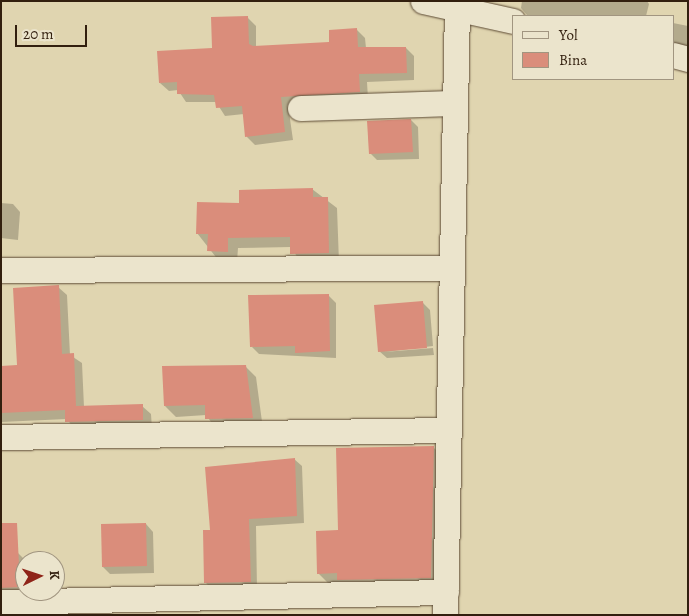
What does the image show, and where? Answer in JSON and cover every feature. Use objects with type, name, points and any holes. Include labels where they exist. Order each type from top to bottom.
[{"type":"street","points":[[423,1],[512,21]]},
{"type":"street","points":[[1,602],[82,608],[446,604],[457,8]]},
{"type":"street","points":[[674,55],[688,58]]},
{"type":"street","points":[[300,108],[454,103]]},
{"type":"street","points":[[1,270],[452,268]]},
{"type":"street","points":[[1,437],[449,430]]},
{"type":"building","points":[[248,16],[249,44],[253,46],[329,42],[329,30],[357,28],[358,47],[406,47],[407,73],[359,74],[360,92],[281,97],[285,132],[245,137],[242,106],[216,108],[214,95],[177,94],[177,82],[159,83],[157,51],[212,48],[211,17]]},
{"type":"building","points":[[411,119],[413,152],[369,154],[367,121]]},
{"type":"building","points":[[313,188],[313,197],[328,197],[329,253],[290,254],[290,237],[228,238],[228,252],[207,251],[208,234],[196,234],[197,202],[239,203],[239,190]]},
{"type":"building","points":[[59,285],[62,354],[74,353],[76,406],[143,404],[143,420],[65,422],[65,410],[1,413],[1,366],[17,365],[13,288]]},
{"type":"building","points":[[329,294],[330,351],[295,353],[295,346],[250,347],[248,295]]},
{"type":"building","points":[[423,301],[427,348],[378,352],[374,305]]},
{"type":"building","points":[[246,365],[253,418],[205,419],[205,405],[164,406],[162,366]]},
{"type":"building","points":[[434,446],[431,578],[337,580],[337,573],[317,574],[316,531],[338,530],[336,448]]},
{"type":"building","points":[[295,458],[297,516],[249,519],[251,582],[204,583],[203,530],[210,530],[205,467]]},
{"type":"building","points":[[1,523],[17,523],[18,551],[15,551],[15,587],[1,588]]},
{"type":"building","points":[[146,523],[147,566],[102,567],[101,524]]}]
